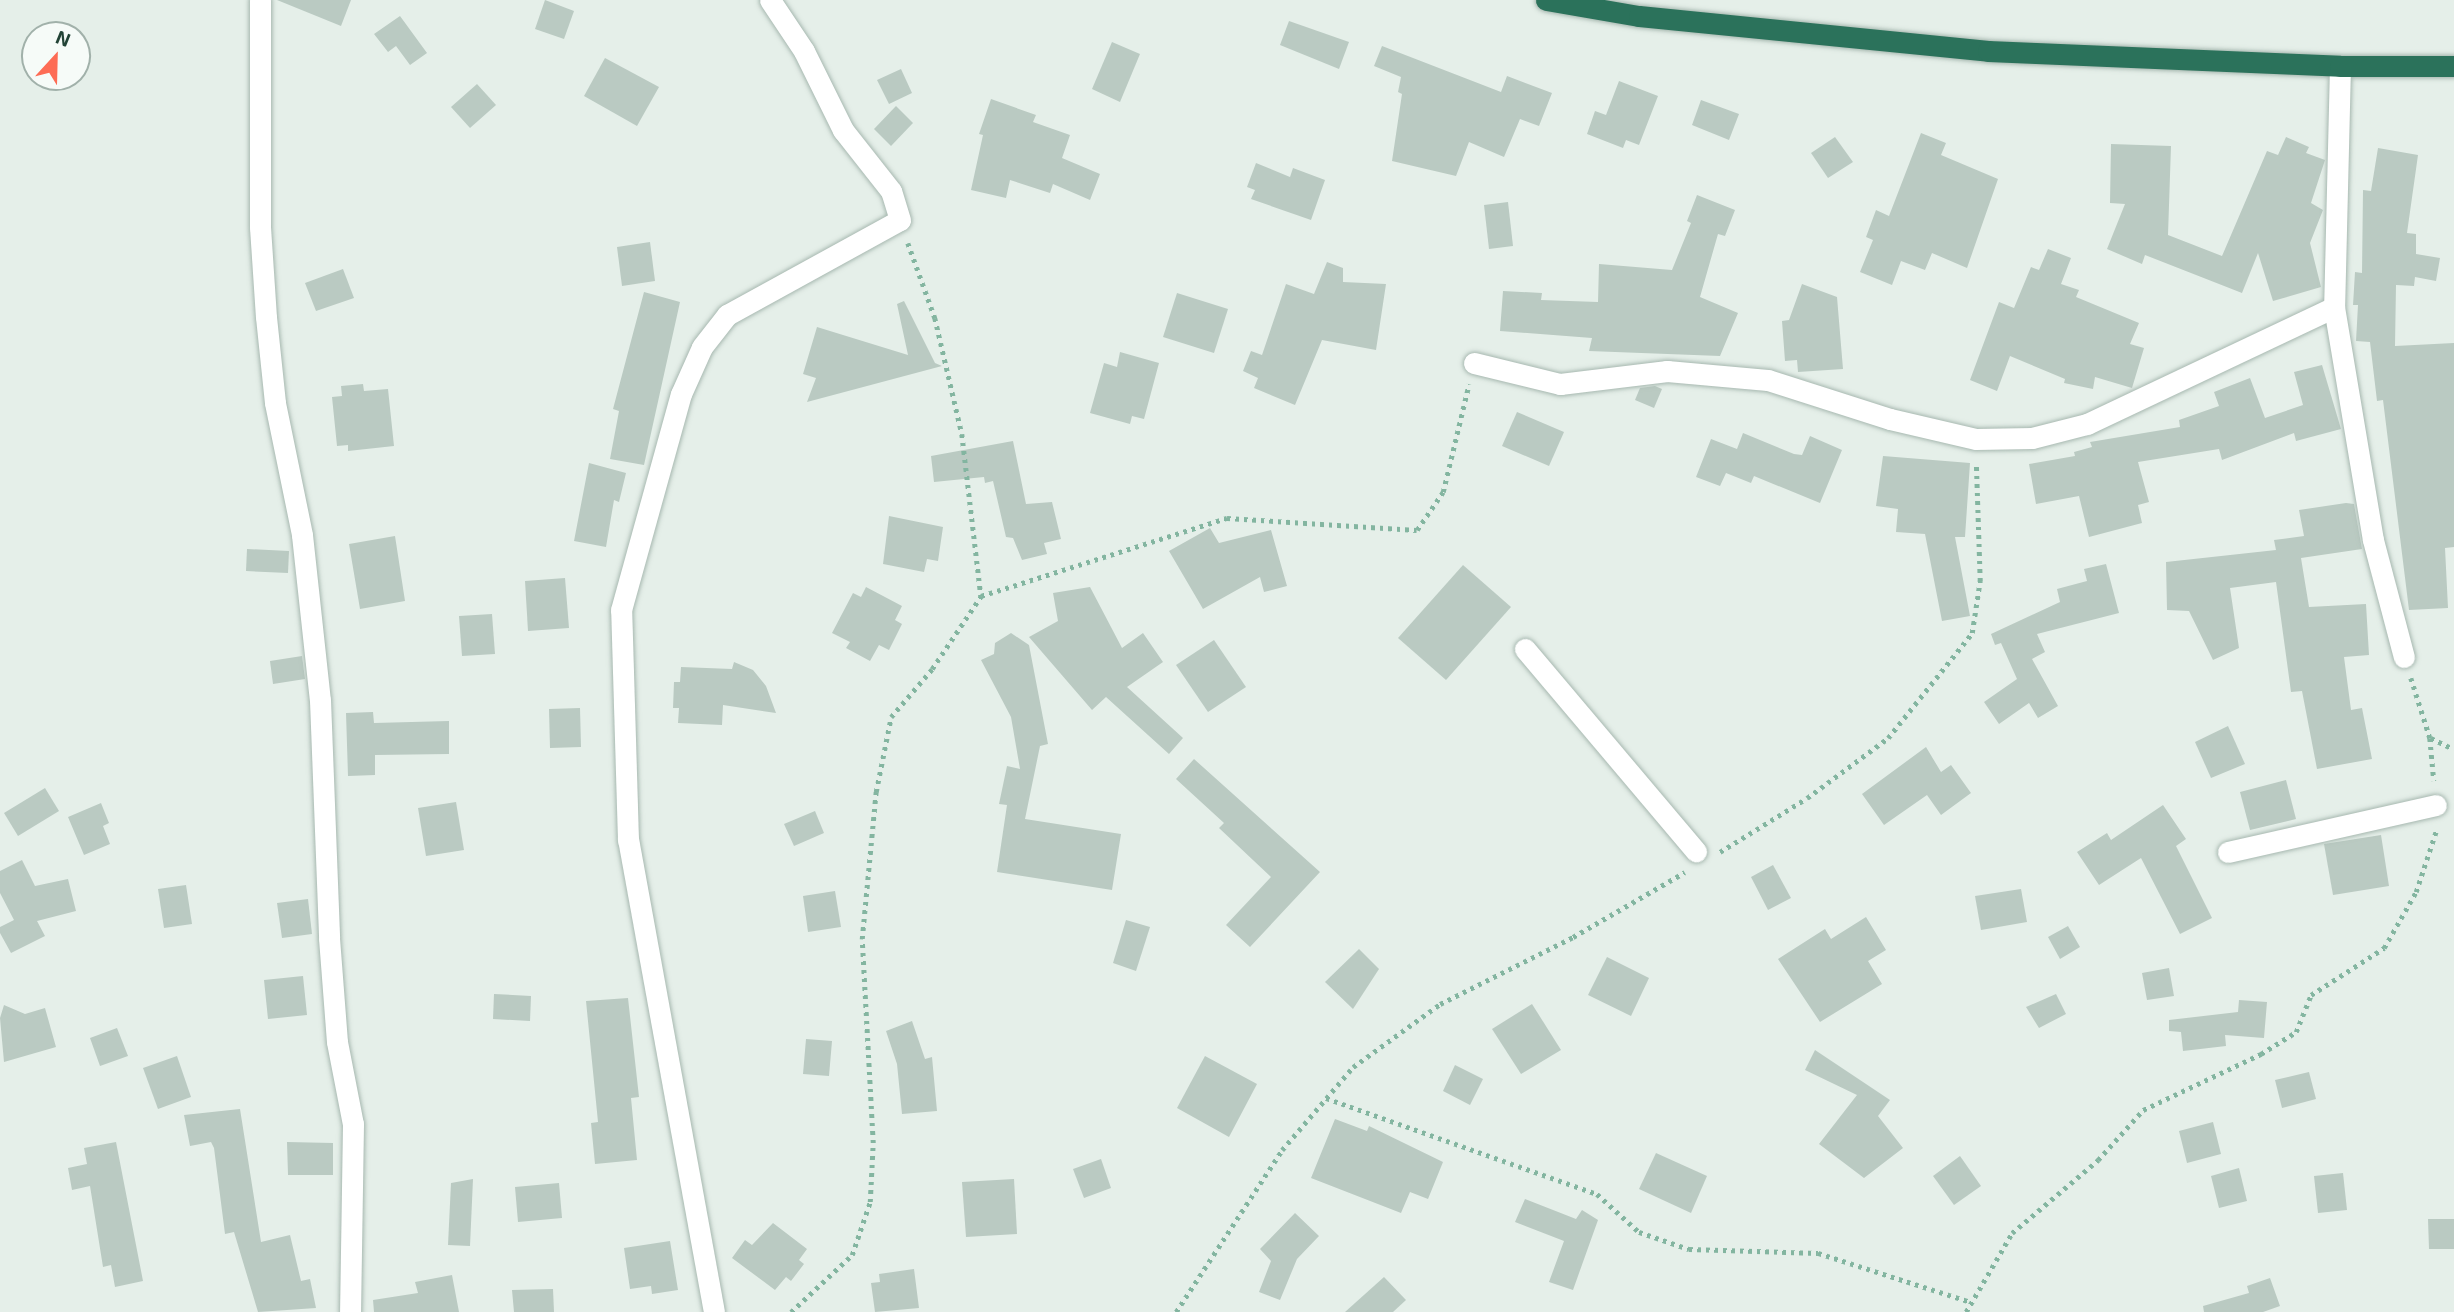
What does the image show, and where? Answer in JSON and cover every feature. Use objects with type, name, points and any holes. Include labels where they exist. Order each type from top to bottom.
[{"type":"highway","points":[[1546,0],[1639,16],[1988,51],[2340,66],[2454,66]]},
{"type":"street","points":[[260,0],[260,228],[266,317],[275,403],[302,535],[320,700],[329,938],[337,1042],[352,1124],[350,1312]]},
{"type":"street","points":[[714,1312],[628,841],[621,610],[681,394],[702,347],[727,315],[900,220],[891,191],[843,131],[804,51],[771,0]]},
{"type":"street","points":[[2340,66],[2333,179],[2334,307],[2373,540],[2404,657]]},
{"type":"street","points":[[1474,363],[1560,384],[1667,372],[1768,380],[1890,419],[1976,439],[2032,438],[2087,424],[2334,307]]},
{"type":"street","points":[[1525,649],[1695,859]]},
{"type":"street","points":[[2228,852],[2436,805]]},
{"type":"path","points":[[900,220],[935,318],[962,434],[981,596]]},
{"type":"path","points":[[791,1312],[852,1255],[870,1202],[873,1143],[862,939],[876,792],[891,717],[932,669],[981,596],[1227,518],[1417,530],[1443,492],[1474,363]]},
{"type":"path","points":[[1718,854],[1807,799],[1888,738],[1972,633],[1980,581],[1976,439]]},
{"type":"path","points":[[1966,1312],[2012,1233],[2098,1160],[2143,1110],[2261,1054],[2296,1032],[2311,995],[2384,948],[2416,892],[2437,827],[2430,738],[2404,657]]},
{"type":"path","points":[[2430,738],[2454,749]]},
{"type":"path","points":[[1176,1312],[1282,1150],[1353,1067],[1440,1004],[1573,937],[1695,859]]},
{"type":"path","points":[[1326,1098],[1597,1194],[1639,1232],[1689,1249],[1818,1253],[1971,1301]]},
{"type":"building","points":[[277,0],[351,0],[341,26]]},
{"type":"building","points":[[545,0],[574,11],[564,39],[535,29]]},
{"type":"building","points":[[400,16],[427,53],[410,65],[396,46],[388,52],[374,34]]},
{"type":"building","points":[[1289,21],[1349,42],[1339,69],[1280,45]]},
{"type":"building","points":[[1112,42],[1140,54],[1120,102],[1092,89]]},
{"type":"building","points":[[1382,46],[1501,92],[1507,76],[1552,93],[1539,126],[1520,119],[1504,157],[1469,142],[1456,176],[1392,161],[1402,94],[1398,92],[1401,77],[1374,66]]},
{"type":"building","points":[[605,58],[659,87],[637,126],[584,96]]},
{"type":"building","points":[[901,69],[912,93],[889,104],[877,80]]},
{"type":"building","points":[[1619,81],[1658,96],[1639,145],[1626,140],[1623,148],[1587,134],[1595,111],[1606,115]]},
{"type":"building","points":[[477,84],[496,105],[470,128],[451,107]]},
{"type":"building","points":[[991,99],[1036,115],[1033,122],[1070,135],[1062,158],[1100,174],[1090,200],[1053,184],[1050,193],[1010,180],[1006,198],[971,190],[983,135],[979,134]]},
{"type":"building","points":[[1701,100],[1739,114],[1729,140],[1692,125]]},
{"type":"building","points":[[896,106],[913,123],[891,146],[874,129]]},
{"type":"building","points":[[1921,133],[1946,143],[1941,155],[1998,179],[1967,268],[1932,253],[1925,270],[1901,261],[1892,285],[1860,272],[1873,240],[1866,237],[1876,210],[1889,216]]},
{"type":"building","points":[[1835,137],[1853,162],[1828,178],[1811,153]]},
{"type":"building","points":[[2286,137],[2309,147],[2306,153],[2325,160],[2311,203],[2323,210],[2310,243],[2321,287],[2273,301],[2258,253],[2242,293],[2145,255],[2142,264],[2107,249],[2125,204],[2110,203],[2111,144],[2171,146],[2168,235],[2222,256],[2267,151],[2278,155]]},
{"type":"building","points":[[2378,148],[2418,155],[2407,233],[2416,234],[2416,254],[2440,258],[2436,281],[2415,277],[2414,286],[2396,285],[2395,346],[2454,343],[2454,547],[2445,548],[2448,608],[2409,610],[2383,400],[2377,401],[2370,342],[2356,341],[2358,305],[2353,305],[2355,272],[2362,273],[2363,190],[2371,191]]},
{"type":"building","points":[[1256,163],[1290,177],[1293,168],[1325,180],[1311,220],[1251,199],[1255,190],[1247,187]]},
{"type":"building","points":[[1697,195],[1735,210],[1725,236],[1718,234],[1700,297],[1738,313],[1720,356],[1589,351],[1592,338],[1500,331],[1503,291],[1542,293],[1541,300],[1598,302],[1599,264],[1672,270],[1691,223],[1687,221]]},
{"type":"building","points":[[1508,202],[1513,246],[1489,249],[1484,205]]},
{"type":"building","points":[[650,242],[655,281],[622,286],[617,247]]},
{"type":"building","points":[[2048,249],[2071,258],[2061,284],[2079,290],[2076,297],[2139,323],[2130,344],[2144,348],[2132,388],[2095,377],[2093,389],[2064,383],[2065,379],[2010,356],[1997,391],[1970,380],[1999,302],[2014,308],[2031,267],[2039,270]]},
{"type":"building","points":[[1327,262],[1343,268],[1343,282],[1386,284],[1376,350],[1322,340],[1295,405],[1254,388],[1258,378],[1243,371],[1251,351],[1262,355],[1286,284],[1314,294]]},
{"type":"building","points":[[343,269],[354,298],[316,311],[305,283]]},
{"type":"building","points":[[1802,284],[1837,297],[1843,369],[1798,372],[1797,360],[1785,361],[1782,321],[1789,320]]},
{"type":"building","points":[[644,292],[680,302],[644,465],[610,459],[619,411],[613,409]]},
{"type":"building","points":[[1177,293],[1228,309],[1214,353],[1163,337]]},
{"type":"building","points":[[904,301],[935,363],[942,366],[807,402],[816,378],[803,374],[817,327],[908,355],[897,304]]},
{"type":"building","points":[[1120,352],[1159,363],[1144,419],[1132,416],[1130,424],[1090,413],[1104,363],[1117,367]]},
{"type":"building","points":[[2322,365],[2341,429],[2296,441],[2294,433],[2222,460],[2219,449],[2138,462],[2149,502],[2138,505],[2142,523],[2089,537],[2079,496],[2036,504],[2029,464],[2075,456],[2074,452],[2092,447],[2090,442],[2180,427],[2179,420],[2219,406],[2214,392],[2250,378],[2265,418],[2303,405],[2294,372]]},
{"type":"building","points":[[363,384],[364,391],[388,389],[394,446],[348,451],[348,445],[337,446],[332,397],[342,396],[341,386]]},
{"type":"building","points":[[1655,386],[1662,389],[1654,408],[1635,400],[1640,388]]},
{"type":"building","points":[[1517,412],[1564,432],[1549,466],[1502,446]]},
{"type":"building","points":[[1743,433],[1794,454],[1802,455],[1810,436],[1842,450],[1820,503],[1754,476],[1751,483],[1726,473],[1720,486],[1696,477],[1711,439],[1737,449]]},
{"type":"building","points":[[1013,441],[1026,504],[1052,502],[1061,539],[1044,543],[1047,554],[1022,560],[1013,538],[1006,537],[993,481],[985,483],[984,477],[934,482],[931,456]]},
{"type":"building","points":[[1883,456],[1970,463],[1965,537],[1955,537],[1970,616],[1942,621],[1925,534],[1896,532],[1898,509],[1876,506]]},
{"type":"building","points":[[589,463],[626,473],[619,502],[614,500],[606,547],[574,541]]},
{"type":"building","points":[[2354,504],[2362,549],[2301,558],[2309,607],[2366,604],[2369,655],[2344,657],[2351,710],[2362,708],[2372,759],[2317,769],[2302,691],[2291,692],[2276,582],[2230,588],[2239,648],[2213,660],[2189,611],[2167,610],[2166,562],[2276,550],[2274,540],[2304,536],[2299,510]]},
{"type":"building","points":[[889,516],[943,527],[938,561],[927,559],[924,572],[883,564]]},
{"type":"building","points":[[1210,528],[1219,543],[1271,530],[1287,586],[1264,592],[1260,577],[1203,609],[1169,551]]},
{"type":"building","points":[[395,536],[405,601],[360,609],[349,544]]},
{"type":"building","points":[[247,549],[289,551],[288,573],[246,571]]},
{"type":"building","points":[[2106,564],[2119,613],[2037,634],[2045,652],[2032,659],[2058,706],[2038,718],[2029,703],[1999,724],[1984,702],[2017,679],[2001,643],[1995,645],[1991,634],[2060,602],[2057,589],[2087,581],[2084,569]]},
{"type":"building","points":[[1463,565],[1511,607],[1446,680],[1398,638]]},
{"type":"building","points":[[565,578],[569,628],[528,631],[525,581]]},
{"type":"building","points":[[866,587],[902,606],[895,620],[902,624],[889,650],[879,645],[870,661],[846,648],[850,642],[832,633],[853,593],[861,597]]},
{"type":"building","points":[[1090,587],[1122,648],[1143,633],[1163,662],[1127,687],[1183,738],[1169,754],[1106,697],[1092,710],[1029,637],[1058,621],[1053,593]]},
{"type":"building","points":[[492,614],[495,654],[462,656],[459,616]]},
{"type":"building","points":[[1011,633],[1029,645],[1048,744],[1040,746],[1025,819],[1121,834],[1112,890],[997,872],[1007,805],[999,804],[1007,766],[1020,769],[1011,717],[981,660],[994,654],[995,643]]},
{"type":"building","points":[[1214,640],[1246,687],[1208,712],[1176,665]]},
{"type":"building","points":[[302,656],[305,679],[273,684],[270,661]]},
{"type":"building","points":[[734,662],[753,670],[766,686],[776,713],[723,705],[722,725],[678,723],[679,708],[673,708],[674,682],[680,682],[681,667],[732,669]]},
{"type":"building","points":[[580,708],[581,747],[550,748],[549,709]]},
{"type":"building","points":[[373,712],[374,723],[449,721],[449,754],[375,755],[375,775],[348,776],[346,713]]},
{"type":"building","points":[[2228,726],[2245,764],[2211,778],[2195,742]]},
{"type":"building","points":[[1926,747],[1941,772],[1951,765],[1971,793],[1941,815],[1927,795],[1884,825],[1862,794]]},
{"type":"building","points":[[1194,759],[1320,872],[1250,947],[1226,925],[1271,877],[1219,828],[1224,823],[1176,779]]},
{"type":"building","points":[[2286,780],[2296,819],[2250,830],[2240,792]]},
{"type":"building","points":[[45,788],[59,811],[18,836],[4,813]]},
{"type":"building","points":[[456,802],[464,850],[426,856],[418,808]]},
{"type":"building","points":[[101,803],[109,823],[103,826],[110,844],[84,855],[68,817]]},
{"type":"building","points":[[2163,805],[2186,839],[2176,846],[2212,918],[2180,934],[2141,858],[2099,885],[2077,852],[2107,833],[2111,840]]},
{"type":"building","points":[[815,811],[824,833],[794,846],[784,824]]},
{"type":"building","points":[[2381,835],[2389,886],[2333,895],[2324,844]]},
{"type":"building","points":[[22,860],[35,886],[68,879],[76,911],[37,921],[45,936],[11,953],[0,933],[0,927],[14,920],[0,893],[0,871]]},
{"type":"building","points":[[1773,865],[1791,898],[1768,910],[1751,877]]},
{"type":"building","points":[[186,885],[192,924],[164,928],[158,889]]},
{"type":"building","points":[[2021,889],[2027,922],[1981,930],[1975,896]]},
{"type":"building","points":[[835,891],[841,927],[808,932],[803,896]]},
{"type":"building","points":[[308,899],[312,934],[282,938],[277,903]]},
{"type":"building","points":[[1866,917],[1886,950],[1868,961],[1882,984],[1820,1022],[1778,959],[1825,929],[1831,939]]},
{"type":"building","points":[[1126,920],[1150,927],[1136,971],[1113,963]]},
{"type":"building","points":[[2068,926],[2080,947],[2060,959],[2048,937]]},
{"type":"building","points":[[1359,949],[1379,969],[1353,1009],[1325,982]]},
{"type":"building","points":[[1607,957],[1649,978],[1631,1016],[1588,995]]},
{"type":"building","points":[[2169,968],[2174,996],[2147,1000],[2142,973]]},
{"type":"building","points":[[303,976],[307,1015],[268,1019],[264,980]]},
{"type":"building","points":[[494,994],[531,996],[530,1021],[493,1019]]},
{"type":"building","points":[[2056,994],[2066,1014],[2039,1028],[2026,1007]]},
{"type":"building","points":[[628,998],[639,1097],[631,1098],[637,1160],[595,1164],[591,1123],[598,1122],[586,1001]]},
{"type":"building","points":[[2239,1000],[2267,1002],[2264,1038],[2225,1035],[2226,1046],[2183,1051],[2181,1032],[2169,1031],[2169,1020],[2238,1012]]},
{"type":"building","points":[[1532,1004],[1561,1050],[1521,1074],[1492,1029]]},
{"type":"building","points":[[4,1005],[25,1014],[45,1008],[56,1047],[4,1062],[0,1018]]},
{"type":"building","points":[[912,1021],[925,1059],[932,1057],[937,1111],[902,1114],[897,1064],[886,1031]]},
{"type":"building","points":[[117,1028],[128,1056],[100,1066],[90,1038]]},
{"type":"building","points":[[806,1039],[832,1041],[829,1076],[803,1074]]},
{"type":"building","points":[[1815,1050],[1890,1100],[1878,1116],[1903,1148],[1864,1178],[1819,1144],[1857,1095],[1805,1070]]},
{"type":"building","points":[[177,1056],[191,1097],[158,1109],[143,1068]]},
{"type":"building","points":[[1205,1056],[1257,1084],[1229,1137],[1177,1108]]},
{"type":"building","points":[[1455,1065],[1483,1079],[1470,1105],[1443,1091]]},
{"type":"building","points":[[2309,1072],[2316,1099],[2282,1108],[2275,1080]]},
{"type":"building","points":[[240,1109],[261,1242],[290,1235],[301,1281],[310,1279],[316,1308],[258,1312],[234,1232],[225,1234],[214,1148],[211,1142],[190,1146],[184,1115]]},
{"type":"building","points":[[1335,1119],[1367,1131],[1369,1126],[1443,1162],[1428,1199],[1410,1192],[1401,1213],[1311,1178]]},
{"type":"building","points":[[2213,1122],[2221,1154],[2187,1163],[2179,1131]]},
{"type":"building","points":[[116,1142],[143,1281],[115,1287],[111,1265],[103,1267],[90,1186],[72,1190],[68,1168],[87,1164],[84,1148]]},
{"type":"building","points":[[287,1142],[333,1143],[333,1175],[288,1175]]},
{"type":"building","points":[[1656,1153],[1707,1176],[1691,1213],[1639,1189]]},
{"type":"building","points":[[1960,1156],[1981,1186],[1954,1205],[1933,1176]]},
{"type":"building","points":[[1101,1159],[1111,1188],[1084,1198],[1073,1169]]},
{"type":"building","points":[[2239,1168],[2247,1201],[2219,1208],[2211,1176]]},
{"type":"building","points":[[2343,1173],[2347,1210],[2318,1213],[2314,1176]]},
{"type":"building","points":[[473,1179],[470,1246],[448,1245],[451,1183]]},
{"type":"building","points":[[1014,1179],[1017,1234],[966,1237],[962,1182]]},
{"type":"building","points":[[559,1183],[562,1218],[518,1222],[515,1187]]},
{"type":"building","points":[[1525,1199],[1576,1219],[1582,1210],[1598,1220],[1573,1290],[1549,1282],[1564,1241],[1515,1222]]},
{"type":"building","points":[[1295,1213],[1319,1236],[1297,1259],[1280,1300],[1259,1292],[1271,1261],[1260,1249]]},
{"type":"building","points":[[2428,1219],[2454,1219],[2454,1249],[2429,1249]]},
{"type":"building","points":[[773,1223],[807,1249],[799,1260],[804,1264],[791,1281],[786,1277],[775,1290],[732,1258],[745,1240],[752,1245]]},
{"type":"building","points":[[670,1241],[678,1290],[652,1294],[651,1286],[630,1289],[624,1248]]},
{"type":"building","points":[[914,1269],[919,1308],[875,1312],[871,1283],[880,1282],[879,1274]]},
{"type":"building","points":[[452,1275],[459,1312],[374,1312],[373,1300],[418,1293],[415,1282]]},
{"type":"building","points":[[1384,1277],[1406,1300],[1393,1312],[1345,1312]]},
{"type":"building","points":[[2270,1278],[2280,1306],[2263,1312],[2204,1312],[2203,1306],[2249,1293],[2247,1286]]},
{"type":"building","points":[[553,1289],[554,1312],[514,1312],[512,1290]]}]
